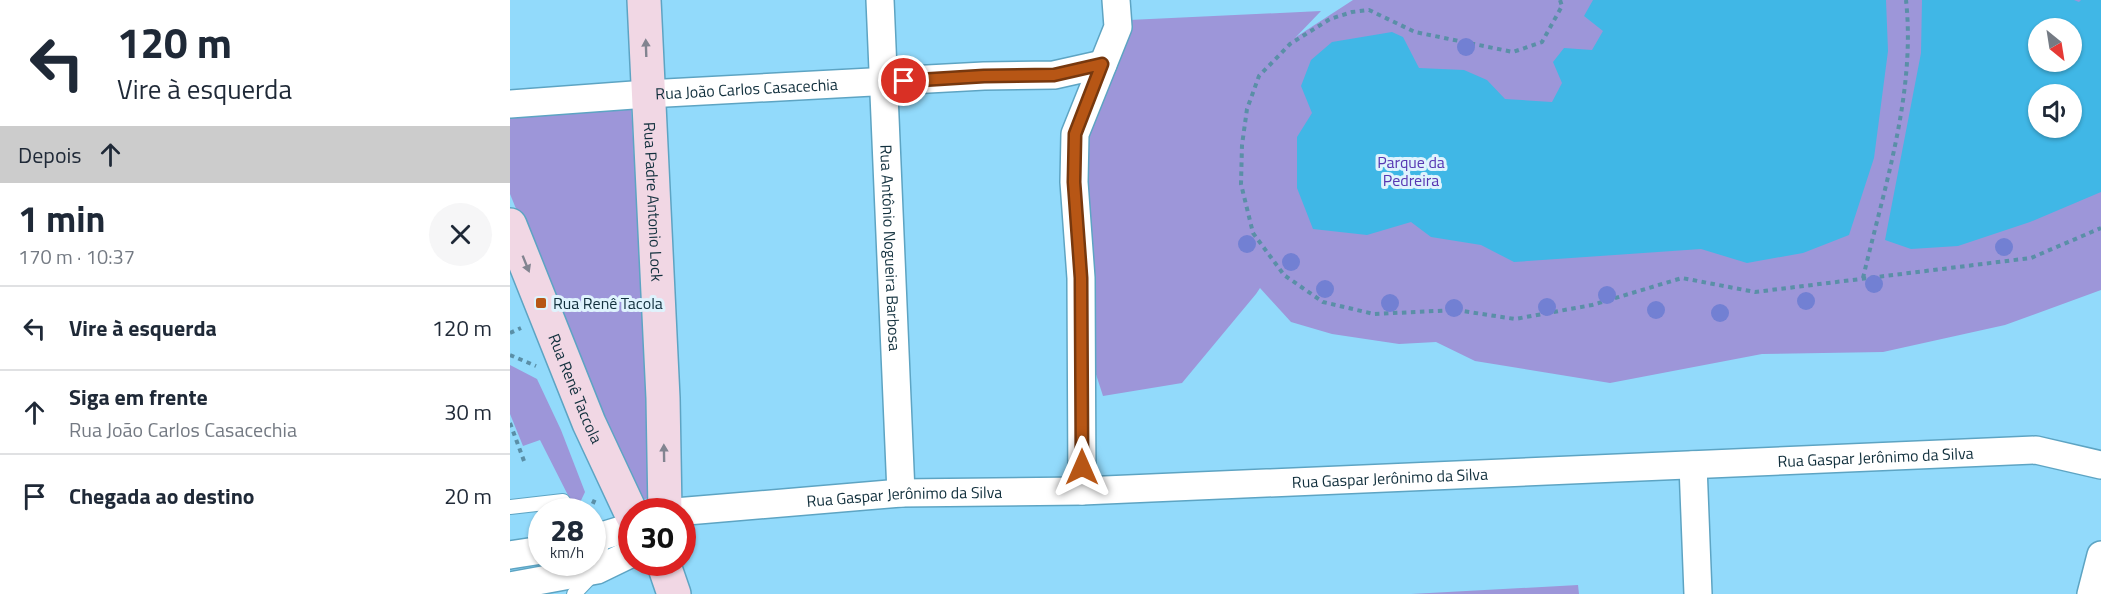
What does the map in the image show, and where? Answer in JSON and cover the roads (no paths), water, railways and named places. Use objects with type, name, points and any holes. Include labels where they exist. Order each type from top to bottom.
[{"type":"main road","name":"Rua Padre Antonio Lock","points":[[644,0],[663,398],[664,498]]},
{"type":"main road","name":"Rua Renê Taccola","points":[[510,225],[589,423],[618,513]]},
{"type":"main road","points":[[668,576],[674,594]]},
{"type":"street","name":"Rua Antônio Nogueira Barbosa","points":[[880,0],[901,493]]},
{"type":"street","points":[[1082,491],[1081,278],[1074,182],[1075,134],[1118,27],[1116,0]]},
{"type":"street","name":"Rua João Carlos Casacechia","points":[[510,104],[647,94],[984,76],[1054,75],[1102,64]]},
{"type":"street","name":"Rua Gaspar Jerônimo da Silva","points":[[696,510],[901,493],[1082,491],[2036,450],[2101,465]]},
{"type":"street","points":[[1693,465],[1698,594]]},
{"type":"street","points":[[606,556],[618,537]]},
{"type":"street","points":[[510,555],[528,552]]},
{"type":"street","points":[[2091,594],[2101,555]]},
{"type":"street","points":[[510,586],[564,576]]},
{"type":"lane","points":[[510,507],[528,505]]},
{"type":"lane","points":[[574,594],[591,576]]},
{"type":"water","points":[[1593,0],[1886,0],[1888,51],[1874,158],[1849,235],[1803,253],[1747,263],[1701,249],[1514,262],[1481,245],[1431,237],[1411,222],[1367,235],[1313,229],[1297,188],[1297,137],[1312,113],[1301,86],[1311,60],[1332,42],[1392,32],[1403,37],[1419,68],[1464,70],[1487,80],[1505,99],[1552,102],[1562,83],[1553,62],[1564,48],[1592,50],[1603,31],[1584,16]]},
{"type":"water","points":[[1922,0],[2074,0],[2079,2],[2081,0],[2101,0],[2101,192],[2030,222],[1958,246],[1911,249],[1885,240],[1921,53]]},
{"type":"place","name":"Rua Renê Tacola","points":[[541,303]]},
{"type":"park label","name":"Parque da Pedreira","points":[[1411,171]]}]
